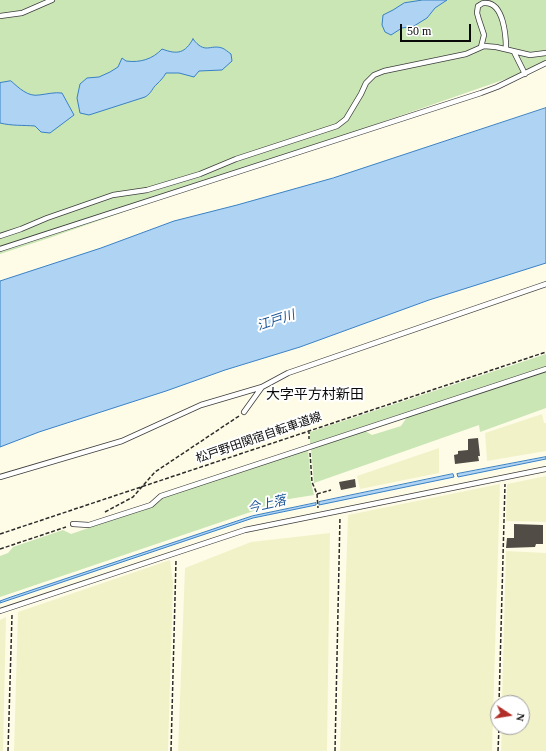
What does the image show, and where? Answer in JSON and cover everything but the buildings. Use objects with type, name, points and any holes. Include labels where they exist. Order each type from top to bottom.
[{"type":"lane","points":[[0,16],[22,13],[52,0]]},
{"type":"lane","points":[[481,47],[484,35],[477,13],[478,6],[481,2],[493,5],[501,15],[506,35],[506,49]]},
{"type":"lane","points":[[0,236],[113,195],[147,190],[200,174],[236,159],[338,126],[346,119],[366,83],[374,75],[384,71],[466,54],[484,46],[506,49],[530,55],[546,52]]},
{"type":"lane","points":[[514,52],[525,74]]},
{"type":"lane","points":[[0,249],[481,93],[546,63]]},
{"type":"lane","points":[[0,477],[122,441],[201,405],[262,387],[288,372],[546,284]]},
{"type":"lane","points":[[73,524],[89,525],[151,505],[161,496],[546,369]]},
{"type":"lane","points":[[244,412],[262,387]]},
{"type":"lane","points":[[0,611],[245,530],[546,469]]},
{"type":"path","name":"松戸野田関宿自転車道線","points":[[0,534],[546,352]]},
{"type":"path","points":[[99,515],[133,497],[154,472],[244,412]]},
{"type":"path","points":[[309,430],[312,482],[317,494],[318,510]]},
{"type":"path","points":[[499,695],[505,478]]},
{"type":"path","points":[[317,494],[330,490]]},
{"type":"path","points":[[335,751],[341,510]]},
{"type":"path","points":[[0,549],[73,524]]},
{"type":"path","points":[[172,751],[176,552]]},
{"type":"path","points":[[8,751],[12,607]]},
{"type":"path","points":[[498,751],[499,735]]},
{"type":"green space","points":[[0,0],[546,0],[546,65],[0,254]]},
{"type":"green space","points":[[546,354],[546,366],[310,444],[310,432]]},
{"type":"green space","points":[[546,371],[546,408],[480,432],[479,425],[314,483],[311,449],[365,431],[372,435],[401,426],[407,417]]},
{"type":"green space","points":[[542,414],[544,423],[546,423],[546,451],[487,461],[485,433]]},
{"type":"green space","points":[[439,448],[439,473],[360,489],[357,476]]},
{"type":"green space","points":[[308,450],[311,482],[314,495],[289,499],[0,597],[0,556],[8,553],[13,547],[63,530],[71,534],[153,506],[162,497]]},
{"type":"green space","points":[[546,476],[546,522],[506,521],[507,484]]},
{"type":"green space","points":[[500,484],[494,695],[490,695],[490,735],[492,735],[492,751],[340,751],[348,515]]},
{"type":"green space","points":[[330,533],[327,751],[178,751],[185,568],[251,542]]},
{"type":"green space","points":[[506,551],[546,553],[546,751],[501,751],[502,735],[530,735],[530,695],[502,695]]},
{"type":"green space","points":[[170,560],[173,582],[168,751],[14,751],[18,612]]},
{"type":"green space","points":[[6,617],[3,751],[0,751],[0,620]]},
{"type":"water","points":[[423,0],[447,0],[435,8],[427,18],[414,26],[402,28],[391,35],[385,32],[382,25],[383,15],[404,3]]},
{"type":"water","points":[[193,39],[197,44],[204,48],[218,47],[224,49],[231,54],[232,61],[222,70],[199,71],[194,77],[179,73],[166,73],[145,97],[89,115],[80,113],[77,98],[80,84],[87,78],[99,77],[110,72],[118,67],[122,58],[126,61],[146,60],[162,49],[172,52],[180,52],[190,44]]},
{"type":"water","points":[[11,81],[31,95],[62,93],[74,115],[50,133],[41,132],[35,126],[0,123],[0,83]]},
{"type":"water","name":"江戸川","points":[[546,108],[546,263],[429,300],[300,347],[225,370],[166,391],[39,432],[0,447],[0,281],[101,248],[174,221],[333,178]]},
{"type":"water","points":[[546,457],[546,459],[458,477],[457,474]]},
{"type":"water","points":[[453,474],[454,477],[319,505],[319,502]]},
{"type":"water","points":[[316,503],[316,505],[253,518],[0,603],[0,601],[11,597],[252,516]]},
{"type":"district","name":"大字平方村新田","points":[[315,395]]},
{"type":"water label","name":"今上落","points":[[267,505]]}]
